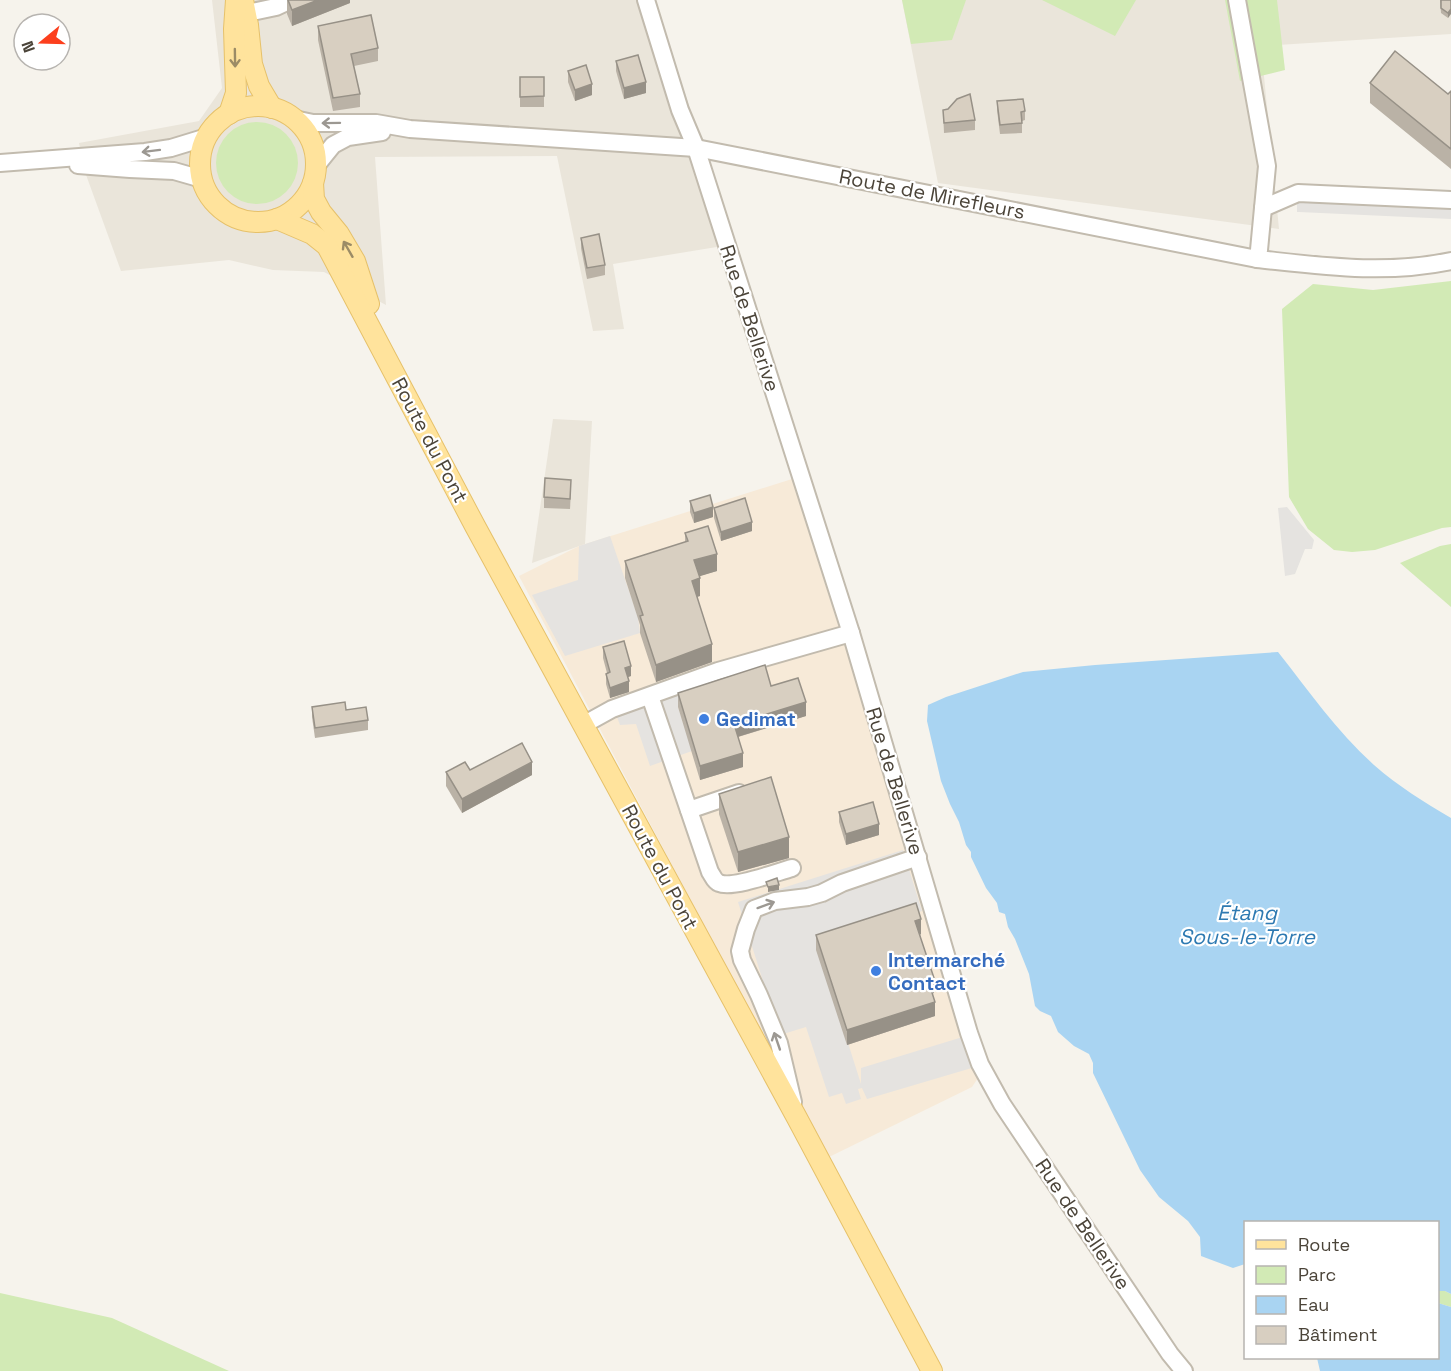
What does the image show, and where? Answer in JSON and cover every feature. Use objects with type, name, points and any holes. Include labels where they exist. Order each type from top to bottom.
[{"type":"main road","points":[[242,4],[252,64],[259,86],[272,108]]},
{"type":"main road","points":[[228,114],[236,93],[234,29],[242,4]]},
{"type":"main road","points":[[257,106],[272,108],[294,119],[306,132],[314,148],[314,174],[305,199],[292,211],[277,219],[258,222],[239,219],[223,210],[210,196],[202,178],[200,164],[202,150],[216,124],[228,114],[242,108],[257,106]]},
{"type":"main road","name":"Route du Pont","points":[[314,174],[314,199],[355,261],[389,363]]},
{"type":"main road","name":"Route du Pont","points":[[277,219],[312,234],[327,246],[345,277],[389,363],[932,1371]]},
{"type":"street","points":[[242,4],[276,7],[291,0]]},
{"type":"street","name":"Rue de Bellerive","points":[[646,0],[680,110],[696,148],[850,633],[980,1064],[1002,1104],[1184,1371]]},
{"type":"street","points":[[1238,0],[1267,166],[1257,259]]},
{"type":"street","name":"Route de Mirefleurs","points":[[294,119],[313,123],[376,123],[410,129],[696,148],[1257,259],[1317,266],[1378,269],[1407,268],[1451,261]]},
{"type":"street","name":"Route de Mirefleurs","points":[[314,174],[333,145],[348,137],[410,129]]},
{"type":"street","points":[[3,163],[145,152],[171,148],[207,137]]},
{"type":"street","points":[[3,163],[174,171],[202,178]]},
{"type":"street","points":[[1263,208],[1299,193],[1451,200]]},
{"type":"street","points":[[584,725],[612,710],[744,662],[850,633]]},
{"type":"street","points":[[650,696],[688,810],[715,880],[720,884],[745,882],[792,868]]},
{"type":"street","points":[[688,810],[754,788]]},
{"type":"street","points":[[797,1118],[779,1043],[740,951],[754,909],[775,901],[822,893],[842,883],[918,857]]},
{"type":"shaded area","points":[[212,0],[654,0],[735,244],[613,264],[624,329],[593,331],[557,156],[375,157],[386,305],[324,272],[273,270],[229,260],[121,271],[85,172],[79,143],[199,121],[222,88]]},
{"type":"shaded area","points":[[902,0],[1451,0],[1451,34],[1261,46],[1279,229],[938,183]]},
{"type":"shaded area","points":[[1297,200],[1451,206],[1451,219],[1297,212]]},
{"type":"shaded area","points":[[553,419],[592,421],[585,544],[532,563]]},
{"type":"shaded area","points":[[792,479],[908,845],[978,1078],[972,1087],[827,1158],[519,576],[579,546]]},
{"type":"shaded area","points":[[1287,507],[1314,540],[1312,549],[1305,549],[1295,574],[1285,576],[1278,508]]},
{"type":"shaded area","points":[[610,536],[638,617],[640,633],[565,656],[532,595],[578,580],[579,546]]},
{"type":"shaded area","points":[[756,651],[765,679],[678,707],[692,751],[650,766],[636,724],[620,725],[611,701],[657,683]]},
{"type":"shaded area","points":[[903,850],[922,911],[817,945],[861,1084],[861,1068],[966,1036],[975,1067],[867,1099],[862,1088],[858,1089],[861,1099],[846,1104],[842,1093],[829,1097],[806,1027],[780,1035],[738,902]]},
{"type":"green space","points":[[902,0],[966,0],[952,40],[911,44]]},
{"type":"green space","points":[[1042,0],[1136,0],[1115,36]]},
{"type":"green space","points":[[1225,0],[1277,0],[1285,70],[1240,81]]},
{"type":"green space","points":[[249,122],[265,122],[280,129],[291,140],[298,155],[295,179],[286,192],[265,204],[249,204],[234,197],[223,186],[216,171],[216,155],[223,140],[234,129]]},
{"type":"green space","points":[[1451,281],[1451,527],[1375,550],[1352,552],[1334,550],[1308,529],[1289,497],[1282,309],[1313,284],[1373,290]]},
{"type":"green space","points":[[1451,544],[1451,607],[1400,563],[1440,546]]},
{"type":"green space","points":[[1439,1291],[1451,1294],[1451,1307],[1439,1303]]},
{"type":"green space","points":[[0,1293],[112,1318],[229,1371],[0,1371]]},
{"type":"water","name":"Étang Sous-le-Torre","points":[[1278,652],[1324,711],[1361,752],[1402,787],[1451,818],[1451,1294],[1439,1291],[1439,1221],[1244,1221],[1244,1264],[1233,1268],[1201,1256],[1200,1237],[1188,1221],[1159,1197],[1140,1170],[1093,1073],[1093,1063],[1089,1054],[1074,1046],[1058,1032],[1051,1016],[1035,1006],[1029,974],[1008,927],[1005,914],[999,912],[997,903],[986,888],[971,857],[971,852],[966,845],[959,822],[941,781],[927,721],[928,705],[1023,672]]},
{"type":"water","points":[[1439,1303],[1451,1307],[1451,1371],[1320,1371],[1317,1359],[1439,1359]]},
{"type":"building","points":[[288,0],[318,0],[292,10]]},
{"type":"building","points":[[1441,0],[1451,0],[1451,9],[1448,13],[1441,8]]},
{"type":"building","points":[[371,15],[378,48],[351,54],[360,94],[333,98],[318,26]]},
{"type":"building","points":[[1395,51],[1448,94],[1451,91],[1451,149],[1370,83]]},
{"type":"building","points":[[638,55],[646,82],[624,88],[616,61]]},
{"type":"building","points":[[586,65],[592,84],[575,90],[568,71]]},
{"type":"building","points":[[520,77],[544,77],[544,96],[520,97]]},
{"type":"building","points":[[970,94],[975,120],[944,123],[943,110],[948,109],[957,99]]},
{"type":"building","points":[[1023,99],[1025,111],[1021,112],[1022,123],[1000,125],[997,101]]},
{"type":"building","points":[[599,234],[605,265],[587,268],[581,238]]},
{"type":"building","points":[[545,478],[571,480],[570,499],[544,497]]},
{"type":"building","points":[[710,495],[713,507],[694,513],[690,501]]},
{"type":"building","points":[[745,498],[752,522],[721,532],[714,508]]},
{"type":"building","points":[[708,526],[717,554],[694,560],[700,578],[692,581],[712,644],[656,665],[640,616],[643,615],[625,561],[688,541],[685,533]]},
{"type":"building","points":[[624,641],[631,666],[625,668],[629,681],[610,688],[606,674],[610,672],[603,647]]},
{"type":"building","points":[[765,665],[771,686],[798,678],[806,702],[734,724],[743,753],[700,766],[678,693]]},
{"type":"building","points":[[345,702],[346,710],[366,707],[368,720],[315,728],[312,707]]},
{"type":"building","points":[[522,743],[532,762],[462,799],[446,772],[465,762],[470,770]]},
{"type":"building","points":[[771,777],[789,837],[738,852],[719,794]]},
{"type":"building","points":[[873,802],[879,824],[846,834],[839,812]]},
{"type":"building","points":[[777,878],[779,885],[768,887],[766,882]]},
{"type":"building","name":"Intermarché Contact","points":[[916,903],[921,919],[915,921],[934,978],[928,980],[935,1002],[847,1030],[816,935]]},
{"type":"place","name":"Gedimat","points":[[704,719]]},
{"type":"place","name":"Intermarché Contact","points":[[876,971]]}]
